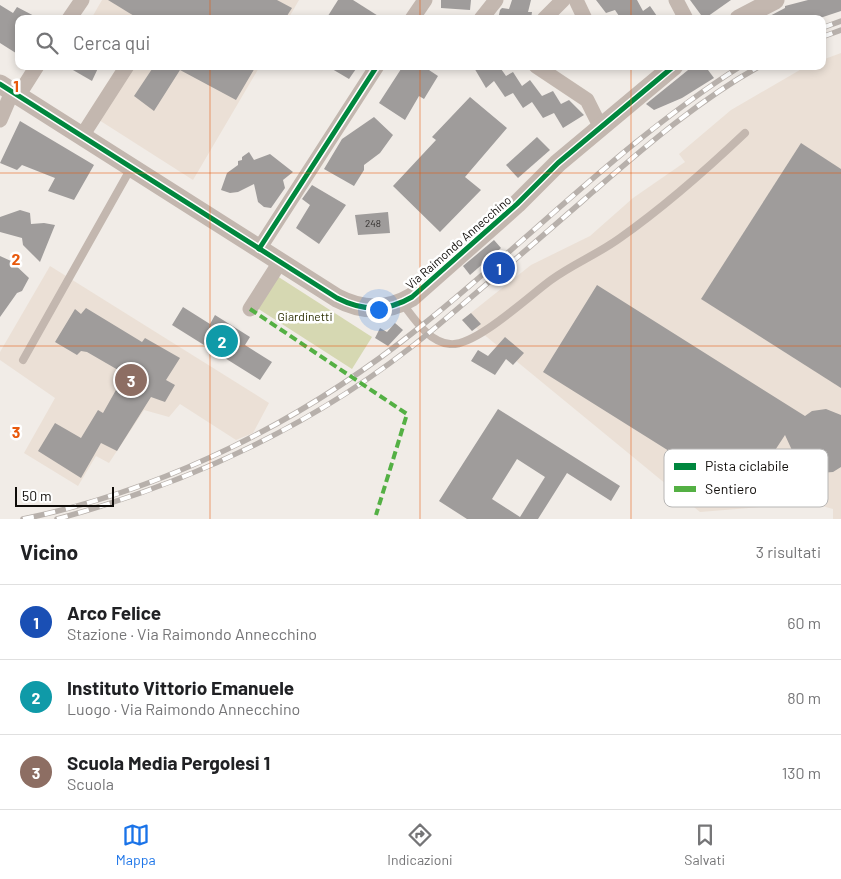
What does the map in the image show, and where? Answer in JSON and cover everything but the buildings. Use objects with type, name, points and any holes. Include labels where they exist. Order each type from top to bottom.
[{"type":"street","points":[[72,15],[82,0]]},
{"type":"street","points":[[415,15],[426,0]]},
{"type":"street","points":[[484,15],[496,0]]},
{"type":"street","points":[[548,15],[563,0]]},
{"type":"street","points":[[576,0],[583,15]]},
{"type":"street","points":[[676,0],[684,15]]},
{"type":"street","points":[[747,15],[775,0]]},
{"type":"street","points":[[0,120],[10,91],[34,70]]},
{"type":"street","points":[[82,136],[123,70]]},
{"type":"street","points":[[259,249],[374,70]]},
{"type":"street","points":[[542,70],[587,100],[600,128]]},
{"type":"street","name":"Via Raimondo Annecchino","points":[[10,91],[346,303],[374,309],[402,303],[467,248],[558,163],[669,70]]},
{"type":"street","points":[[250,308],[280,262]]},
{"type":"lane","points":[[402,303],[421,327],[439,341],[450,344],[466,340],[497,323],[552,278],[620,239],[714,162],[745,133]]},
{"type":"lane","points":[[23,360],[131,168]]},
{"type":"shaded area","points":[[102,0],[299,0],[290,15],[93,15]]},
{"type":"shaded area","points":[[841,53],[841,519],[833,519],[833,509],[826,507],[828,507],[828,449],[664,449],[664,482],[476,328],[472,331],[462,320],[531,265],[590,236],[633,198],[685,162],[679,154],[731,110],[800,70],[826,70],[826,59]]},
{"type":"shaded area","points":[[115,70],[258,70],[193,180],[88,113]]},
{"type":"shaded area","points":[[50,266],[269,403],[253,433],[236,440],[180,404],[169,417],[144,410],[109,463],[96,456],[78,486],[24,453],[55,398],[0,360],[0,352]]},
{"type":"shaded area","points":[[694,507],[762,507],[700,512]]},
{"type":"green space","name":"Giardinetti","points":[[277,276],[372,337],[352,369],[257,308]]},
{"type":"railway","points":[[826,27],[841,21]]},
{"type":"railway","points":[[826,36],[841,30]]},
{"type":"railway","points":[[23,519],[77,506],[182,470],[233,447],[282,421],[330,392],[376,361],[420,327],[616,158],[698,95],[735,70]]},
{"type":"railway","points":[[57,519],[157,487],[206,467],[300,421],[345,394],[430,332],[674,124],[737,79],[753,70]]},
{"type":"marked path","points":[[250,309],[407,414],[376,515]]},
{"type":"cycle path","points":[[259,249],[374,70]]},
{"type":"cycle path","points":[[0,84],[337,298],[356,305],[374,308],[393,305],[412,297],[517,204],[558,163],[669,70]]},
{"type":"place","name":"Arco Felice","points":[[499,268]]},
{"type":"place","name":"Instituto Vittorio Emanuele","points":[[222,341]]},
{"type":"place","name":"Scuola Media Pergolesi 1","points":[[131,380]]}]
